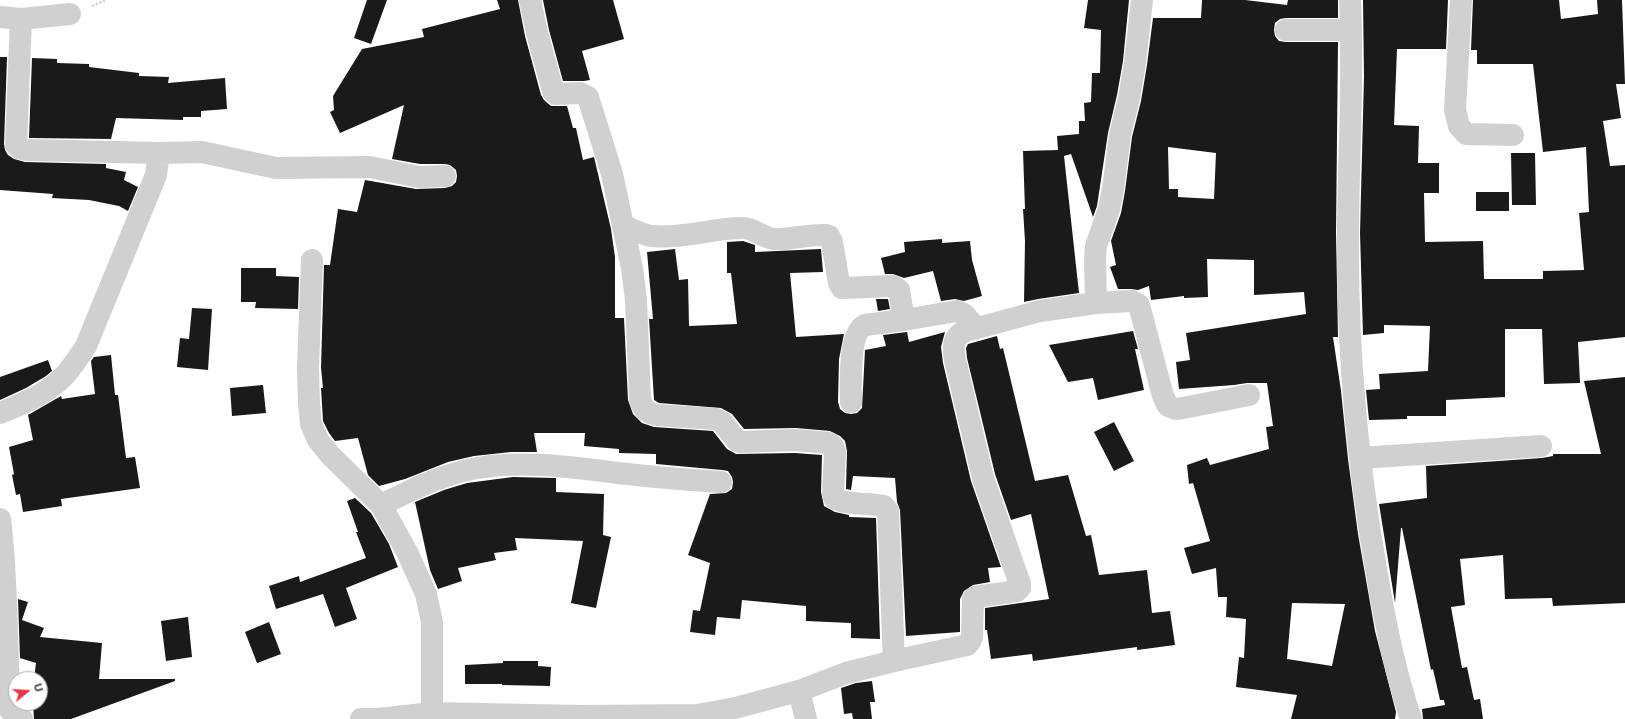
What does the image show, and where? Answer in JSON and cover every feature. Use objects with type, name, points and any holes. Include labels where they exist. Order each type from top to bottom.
[{"type":"street","points":[[530,0],[537,33],[553,91],[556,94],[583,94],[589,101],[612,174],[632,268],[636,300],[640,399],[642,408],[649,413],[657,415],[716,419],[722,422],[737,441],[740,442],[801,440],[829,443],[833,446],[834,498],[838,500],[884,506],[888,511],[894,661]]},
{"type":"street","points":[[1096,303],[1096,246],[1109,209],[1113,189],[1120,135],[1129,98],[1135,63],[1142,0]]},
{"type":"street","points":[[1350,0],[1351,88],[1348,180],[1348,264],[1354,391],[1360,458],[1374,557],[1385,620],[1401,690],[1411,719]]},
{"type":"street","points":[[1461,0],[1455,110],[1459,126],[1466,134],[1513,135]]},
{"type":"street","points":[[70,14],[10,18],[16,145],[21,149],[159,153],[202,152],[276,168],[370,167],[419,177],[445,176]]},
{"type":"street","points":[[1286,30],[1351,30]]},
{"type":"street","points":[[0,413],[26,403],[59,381],[74,365],[86,346],[156,175],[159,153]]},
{"type":"street","points":[[623,226],[642,234],[652,236],[671,236],[724,229],[745,228],[772,239],[822,235],[829,236],[832,242],[841,287],[846,289],[893,286],[899,290],[904,320]]},
{"type":"street","points":[[312,260],[308,368],[311,424],[318,440],[330,455],[381,505],[426,594],[432,622],[432,713]]},
{"type":"street","points":[[361,719],[432,713],[457,716],[621,717],[697,715],[735,708],[799,691],[846,673],[967,645],[972,637],[973,599],[976,597],[1017,591],[1020,588],[1020,584],[983,478],[954,354],[953,349],[957,336],[963,332],[1040,311],[1096,303],[1132,300],[1139,305],[1163,396],[1168,406],[1183,408],[1249,395]]},
{"type":"street","points":[[851,402],[853,345],[864,325],[957,311],[964,314],[976,328]]},
{"type":"street","points":[[1360,458],[1541,446]]},
{"type":"street","points":[[381,505],[413,489],[456,473],[476,468],[500,465],[533,464],[721,482]]},
{"type":"street","points":[[0,519],[4,546],[8,677],[14,716]]},
{"type":"street","points":[[799,691],[806,719]]},
{"type":"building","points":[[367,0],[387,0],[371,44],[354,38]]},
{"type":"building","points":[[497,0],[518,0],[525,36],[541,95],[551,106],[567,106],[573,128],[576,128],[583,160],[594,157],[611,229],[615,257],[615,318],[624,318],[628,400],[633,414],[642,423],[654,427],[713,431],[727,449],[736,454],[795,453],[822,455],[821,492],[824,506],[835,512],[849,515],[849,517],[876,518],[880,639],[851,638],[851,623],[806,621],[806,606],[742,600],[740,619],[717,617],[715,635],[690,632],[693,610],[700,611],[710,563],[688,555],[710,494],[726,493],[732,489],[732,477],[728,471],[656,464],[656,454],[619,453],[619,449],[584,446],[585,433],[534,433],[537,452],[511,452],[474,456],[448,462],[405,479],[379,486],[368,475],[358,438],[335,441],[329,433],[323,421],[321,388],[323,388],[321,368],[324,265],[330,265],[338,209],[357,212],[365,180],[416,189],[445,188],[452,186],[456,182],[457,176],[456,170],[450,165],[420,164],[392,159],[404,105],[340,133],[330,112],[334,110],[333,96],[362,49],[424,37],[422,29],[500,9]]},
{"type":"building","points":[[543,0],[613,0],[624,39],[582,51],[590,80],[563,81],[549,30]]},
{"type":"building","points":[[1088,0],[1129,0],[1123,61],[1108,133],[1097,206],[1093,217],[1071,154],[1064,156],[1079,293],[1024,302],[1025,241],[1023,209],[1025,209],[1023,151],[1058,150],[1057,136],[1079,134],[1079,121],[1085,121],[1084,103],[1091,102],[1092,73],[1100,73],[1101,30],[1084,28]]},
{"type":"building","points":[[1202,0],[1245,0],[1287,5],[1288,0],[1338,0],[1338,18],[1280,19],[1275,23],[1274,30],[1275,36],[1279,41],[1338,42],[1336,233],[1338,337],[1333,337],[1358,534],[1375,631],[1396,712],[1395,719],[1291,719],[1297,695],[1236,687],[1239,657],[1244,658],[1246,619],[1226,617],[1227,597],[1218,597],[1216,568],[1192,574],[1184,548],[1210,541],[1193,483],[1189,484],[1187,465],[1207,458],[1210,465],[1269,449],[1266,427],[1273,426],[1267,383],[1247,383],[1179,389],[1176,362],[1190,360],[1186,333],[1306,314],[1304,292],[1254,295],[1254,260],[1207,259],[1208,297],[1184,298],[1184,296],[1151,300],[1149,286],[1138,290],[1118,289],[1110,267],[1116,265],[1111,241],[1121,213],[1132,137],[1141,101],[1147,65],[1153,18],[1201,18]],"holes":[[[1168,147],[1216,153],[1214,199],[1178,197],[1178,189],[1169,189]],[[1292,603],[1345,604],[1332,666],[1287,659]]]},
{"type":"building","points":[[1363,0],[1448,0],[1446,49],[1397,49],[1394,125],[1419,126],[1418,163],[1439,163],[1439,193],[1424,193],[1425,242],[1483,241],[1484,279],[1543,279],[1543,271],[1584,270],[1579,213],[1589,212],[1586,147],[1543,152],[1533,64],[1477,64],[1477,50],[1471,50],[1473,0],[1559,0],[1561,19],[1598,14],[1597,0],[1622,0],[1625,84],[1616,84],[1621,118],[1603,121],[1610,166],[1625,165],[1625,337],[1578,342],[1580,383],[1544,384],[1542,329],[1505,329],[1505,397],[1446,400],[1446,416],[1407,416],[1407,419],[1369,420],[1366,390],[1380,389],[1379,374],[1428,371],[1430,326],[1384,325],[1384,333],[1363,335],[1360,233],[1364,77]]},
{"type":"building","points":[[0,57],[7,57],[4,144],[8,155],[14,159],[25,162],[106,164],[106,168],[126,172],[124,180],[138,187],[128,211],[119,206],[89,200],[52,198],[53,194],[0,190]]},
{"type":"building","points":[[32,58],[57,59],[57,63],[89,64],[89,67],[139,73],[139,76],[169,77],[168,83],[225,78],[227,109],[201,111],[201,117],[183,117],[183,120],[116,118],[111,139],[29,138]]},
{"type":"building","points":[[1511,153],[1535,153],[1536,205],[1512,205]]},
{"type":"building","points":[[1476,192],[1509,192],[1509,211],[1476,211]]},
{"type":"building","points":[[942,239],[942,243],[970,241],[972,260],[982,296],[964,301],[955,299],[941,301],[933,271],[904,278],[893,274],[885,274],[881,258],[905,252],[904,242]]},
{"type":"building","points":[[743,241],[755,245],[755,252],[821,249],[823,272],[790,273],[796,337],[844,334],[839,359],[838,402],[840,409],[845,413],[857,413],[862,408],[865,350],[886,346],[883,335],[907,332],[909,342],[945,332],[941,347],[943,363],[971,481],[1001,567],[988,568],[990,582],[973,585],[964,591],[960,599],[960,632],[906,636],[900,510],[897,502],[895,478],[853,476],[851,490],[846,489],[847,451],[845,441],[840,436],[830,431],[796,428],[744,429],[732,414],[721,408],[659,403],[654,400],[649,319],[653,319],[647,252],[675,249],[679,280],[688,279],[689,326],[737,324],[731,273],[727,273],[727,242]]},
{"type":"building","points":[[241,268],[276,268],[276,276],[299,277],[298,309],[255,308],[256,302],[241,302]]},
{"type":"building","points":[[876,299],[888,299],[890,309],[878,311]]},
{"type":"building","points":[[192,308],[212,309],[208,370],[177,367],[180,338],[189,339]]},
{"type":"building","points":[[1133,331],[1138,349],[1135,349],[1144,390],[1098,400],[1093,378],[1068,382],[1049,345]]},
{"type":"building","points":[[997,336],[1000,349],[1003,348],[1035,481],[1068,475],[1086,536],[1091,535],[1099,575],[1147,570],[1152,613],[1170,611],[1175,645],[1137,650],[1137,647],[1033,661],[1032,654],[991,659],[987,630],[985,630],[985,608],[1049,599],[1031,514],[1011,520],[995,474],[967,358],[966,348],[968,344]]},
{"type":"building","points":[[111,355],[115,395],[118,395],[126,458],[135,457],[140,488],[61,499],[62,506],[23,512],[20,494],[16,495],[9,447],[33,440],[28,415],[61,396],[62,399],[95,394],[91,361],[94,357]]},
{"type":"building","points":[[48,360],[52,371],[46,376],[26,388],[0,400],[0,377]]},
{"type":"building","points":[[1625,377],[1625,603],[1553,606],[1552,598],[1505,599],[1503,555],[1460,559],[1465,605],[1451,607],[1462,668],[1467,667],[1474,700],[1480,699],[1483,719],[1423,719],[1422,709],[1445,705],[1444,700],[1440,700],[1433,669],[1431,670],[1402,528],[1395,603],[1379,504],[1427,498],[1426,466],[1542,458],[1553,456],[1553,454],[1601,454],[1584,381]]},
{"type":"building","points":[[263,385],[266,413],[232,416],[230,388]]},
{"type":"building","points":[[1114,422],[1134,461],[1114,471],[1094,432]]},
{"type":"building","points":[[513,477],[556,478],[556,492],[604,494],[603,535],[611,537],[596,608],[571,603],[583,541],[515,538],[517,550],[494,553],[496,560],[458,568],[462,581],[438,589],[430,570],[415,502],[444,490],[467,483]]},
{"type":"building","points":[[355,498],[371,513],[389,544],[398,567],[346,588],[357,619],[335,627],[323,594],[276,609],[269,586],[299,576],[300,582],[366,558],[356,532],[358,532],[347,501]]},
{"type":"building","points":[[18,599],[28,602],[22,620],[44,628],[40,637],[102,643],[99,679],[175,679],[175,681],[71,719],[34,719],[34,711],[48,711],[48,671],[35,671],[36,663],[20,658]]},
{"type":"building","points":[[188,617],[192,657],[166,661],[161,621]]},
{"type":"building","points":[[269,622],[281,654],[257,663],[245,632]]},
{"type":"building","points":[[503,661],[538,661],[538,666],[551,667],[550,686],[465,684],[465,665],[503,663]]},
{"type":"building","points":[[872,681],[875,702],[870,702],[872,719],[853,719],[852,713],[844,714],[841,688],[856,683]]}]
